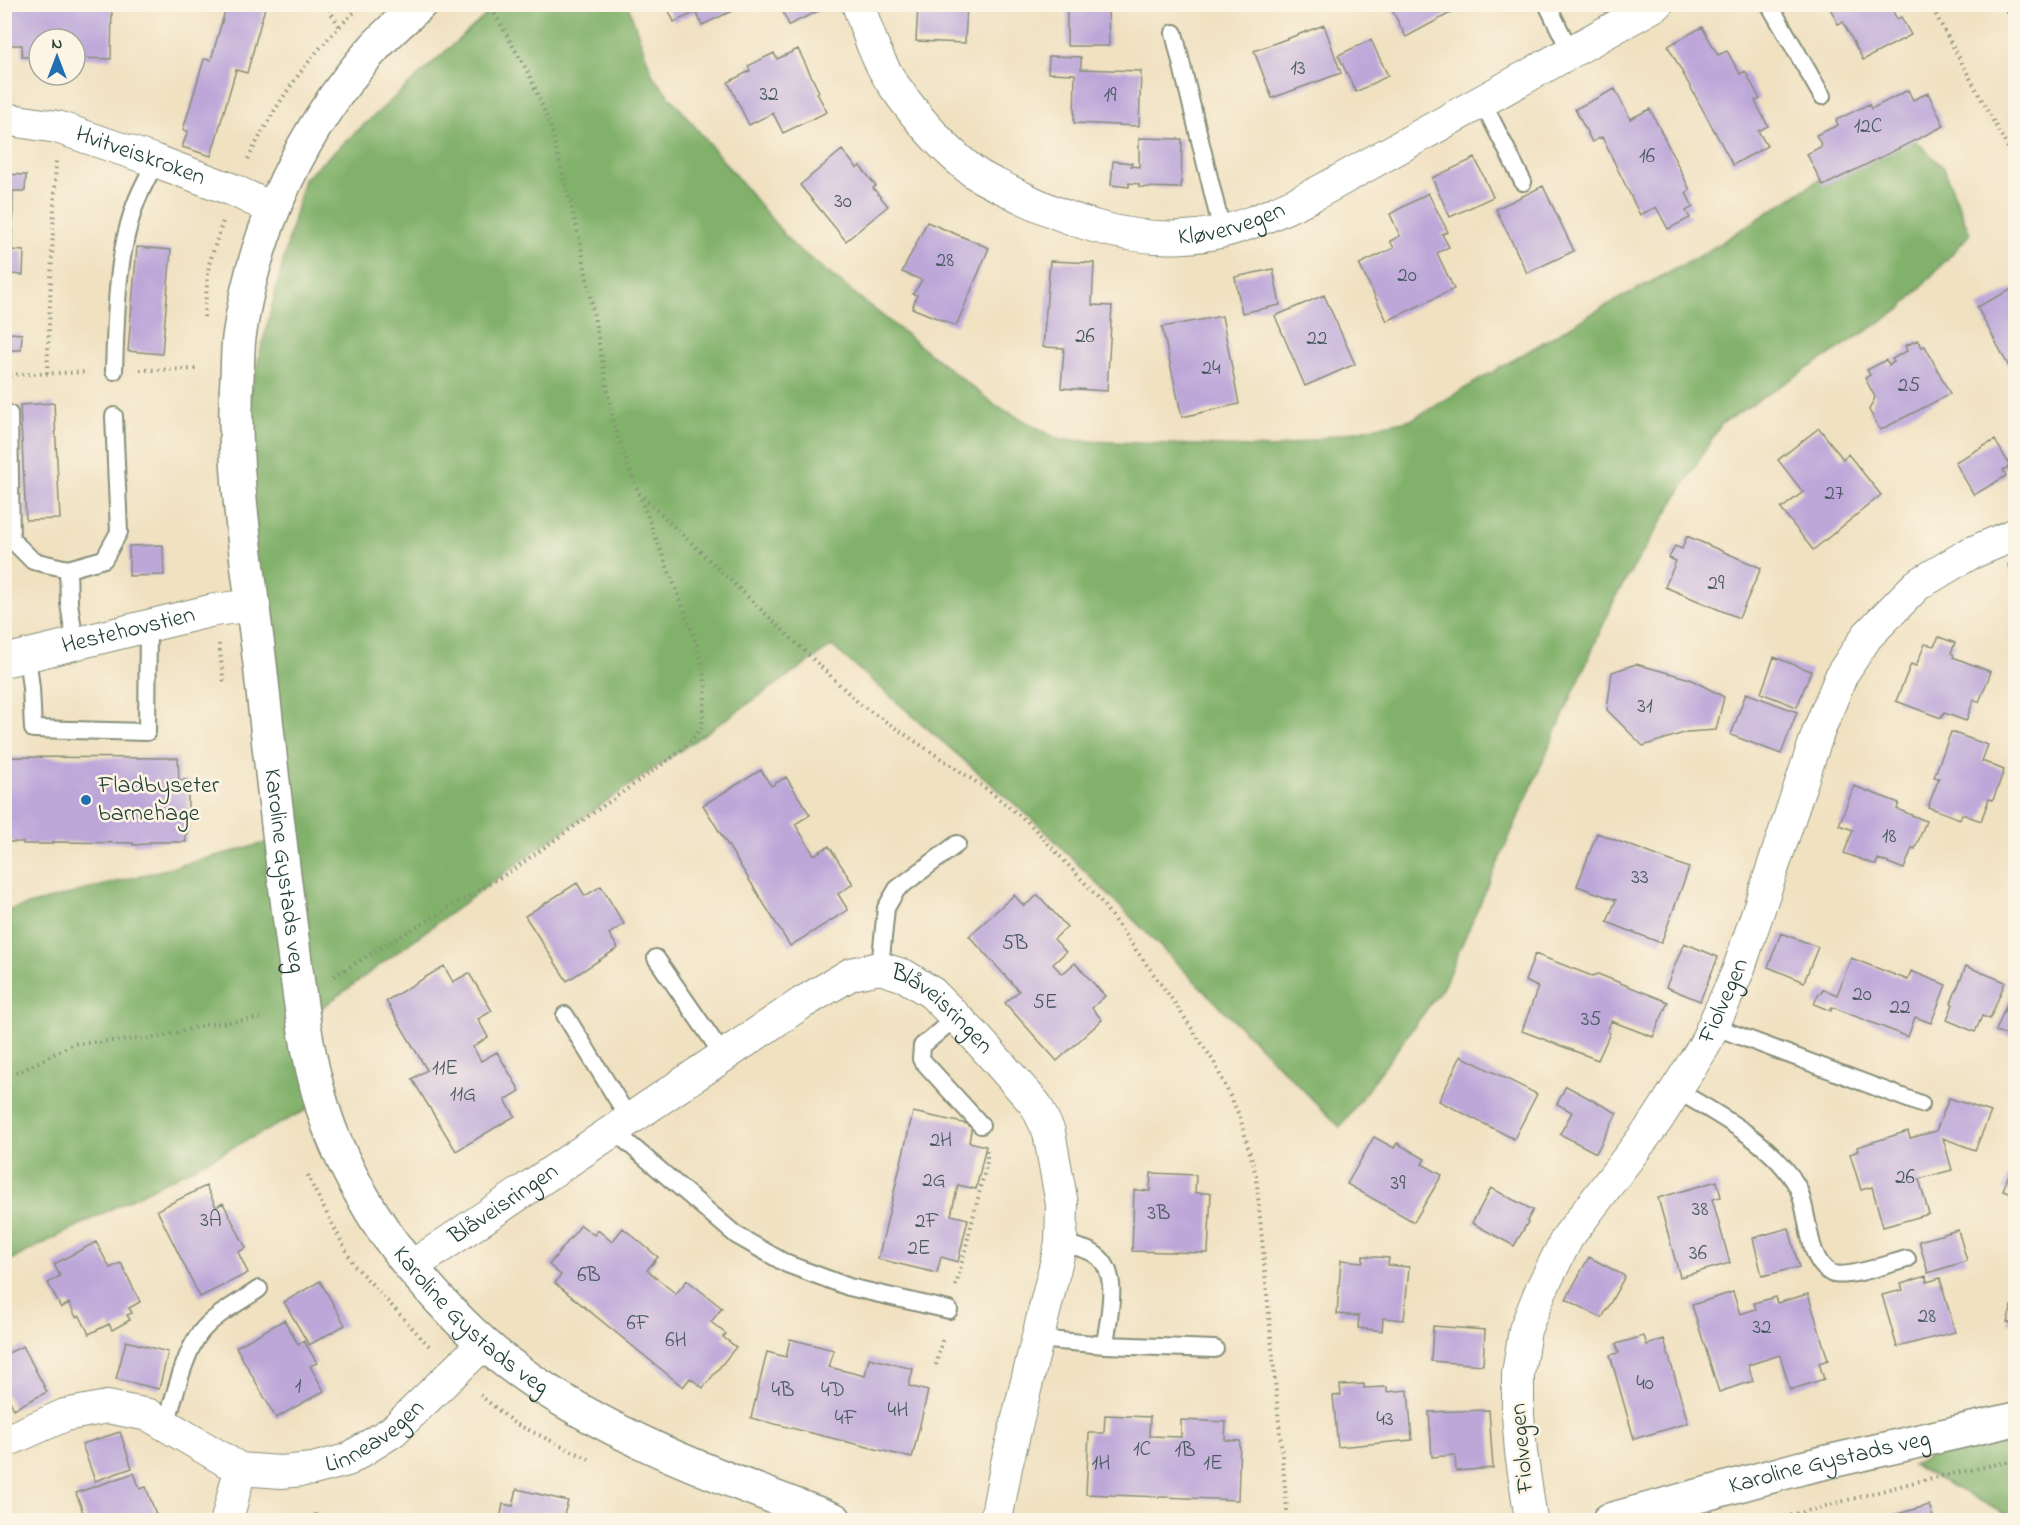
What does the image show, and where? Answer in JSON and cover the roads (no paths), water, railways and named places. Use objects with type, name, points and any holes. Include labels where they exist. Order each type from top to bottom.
[{"type":"street","name":"Karoline Gystads veg","points":[[420,4],[375,46],[335,95],[312,129],[273,209],[253,274],[240,332],[236,400],[237,469],[299,996],[308,1048],[327,1119],[354,1181],[381,1227],[411,1267],[483,1344],[518,1371],[586,1414],[731,1480],[835,1521]]},
{"type":"street","name":"Kløvervegen","points":[[858,4],[873,49],[894,86],[918,117],[976,174],[1047,210],[1098,229],[1145,236],[1185,237],[1222,231],[1268,217],[1317,193],[1657,4]]},
{"type":"street","name":"Hvitveiskroken","points":[[4,119],[57,127],[233,190],[273,209]]},
{"type":"street","name":"Fiolvegen","points":[[1531,1521],[1518,1415],[1518,1374],[1525,1330],[1540,1290],[1567,1238],[1657,1120],[1704,1046],[1738,971],[1819,730],[1842,674],[1867,636],[1917,585],[1969,554],[2016,534]]},
{"type":"street","name":"Hestehovstien","points":[[16,658],[214,610],[254,605]]},
{"type":"street","name":"Blåveisringen","points":[[411,1267],[622,1126],[723,1055],[851,974],[880,968],[905,976],[932,993],[975,1036],[1036,1105],[1049,1132],[1062,1204],[1061,1243],[1006,1467],[996,1521]]},
{"type":"street","name":"Linneavegen","points":[[4,1442],[65,1415],[107,1407],[149,1415],[240,1469],[281,1472],[313,1469],[347,1460],[393,1431],[483,1344]]},
{"type":"street","name":"Karoline Gystads veg","points":[[1609,1521],[1801,1468],[2016,1419]]},
{"type":"street","points":[[227,1521],[240,1469]]},
{"type":"lane","points":[[1546,4],[1570,51]]},
{"type":"lane","points":[[1769,4],[1822,96]]},
{"type":"lane","points":[[1174,33],[1222,231]]},
{"type":"lane","points":[[1482,101],[1523,182]]},
{"type":"lane","points":[[114,371],[116,310],[124,248],[133,210],[156,161]]},
{"type":"lane","points":[[9,414],[11,539],[33,561],[68,569],[104,559],[119,532],[114,416]]},
{"type":"lane","points":[[68,569],[69,603],[75,643]]},
{"type":"lane","points":[[16,658],[31,688],[33,729],[147,732],[148,625]]},
{"type":"lane","points":[[880,968],[886,908],[897,889],[957,844]]},
{"type":"lane","points":[[656,958],[723,1055]]},
{"type":"lane","points":[[566,1015],[622,1126],[736,1235],[787,1264],[849,1287],[949,1310]]},
{"type":"lane","points":[[956,1017],[922,1046],[921,1059],[981,1125]]},
{"type":"lane","points":[[1713,1026],[1921,1104]]},
{"type":"lane","points":[[1676,1090],[1728,1120],[1780,1164],[1797,1186],[1805,1208],[1816,1257],[1831,1273],[1838,1275],[1850,1273],[1907,1259]]},
{"type":"lane","points":[[1061,1243],[1091,1251],[1103,1260],[1108,1268],[1112,1284],[1105,1345]]},
{"type":"lane","points":[[166,1424],[192,1346],[201,1332],[226,1311],[259,1289]]},
{"type":"lane","points":[[1037,1340],[1215,1349]]},
{"type":"place","name":"Fladbyseter barnehage","points":[[86,800]]}]
